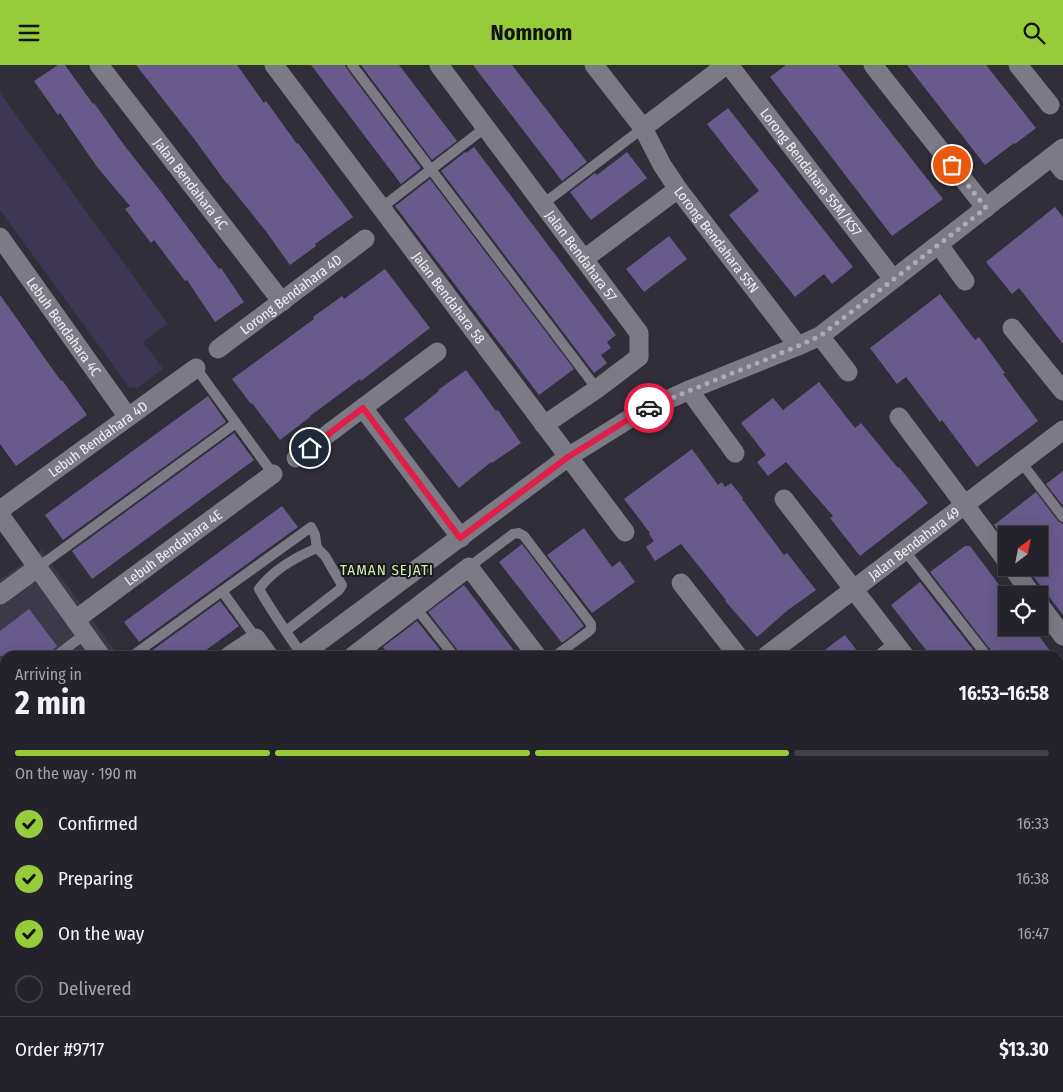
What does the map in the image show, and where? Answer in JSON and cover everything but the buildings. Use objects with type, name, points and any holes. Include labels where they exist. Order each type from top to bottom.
[{"type":"street","name":"Jalan Bendahara 4C","points":[[99,65],[282,302]]},
{"type":"street","name":"Jalan Bendahara 58","points":[[274,65],[625,532]]},
{"type":"street","name":"Jalan Bendahara 57","points":[[439,65],[639,333],[639,357],[597,389],[544,425]]},
{"type":"street","name":"Lorong Bendahara 55N","points":[[594,65],[643,128],[662,165],[678,189],[798,346]]},
{"type":"street","points":[[643,128],[727,65]]},
{"type":"street","name":"Lorong Bendahara 55M/KS7","points":[[727,65],[894,279]]},
{"type":"street","points":[[873,65],[986,208]]},
{"type":"street","points":[[1018,65],[1050,105]]},
{"type":"street","points":[[308,651],[568,457],[637,414],[689,390],[820,336],[986,208],[1059,158]]},
{"type":"street","points":[[584,259],[678,189]]},
{"type":"street","name":"Lebuh Bendahara 4C","points":[[0,237],[128,417]]},
{"type":"street","name":"Lorong Bendahara 4D","points":[[218,349],[365,239]]},
{"type":"street","points":[[938,245],[965,281]]},
{"type":"street","points":[[1012,328],[1063,391]]},
{"type":"street","points":[[820,336],[848,372]]},
{"type":"street","points":[[296,458],[438,351]]},
{"type":"street","name":"Lebuh Bendahara 4D","points":[[0,509],[196,368]]},
{"type":"street","points":[[689,390],[735,453]]},
{"type":"street","points":[[363,408],[460,538]]},
{"type":"street","points":[[899,417],[998,549]]},
{"type":"street","name":"Jalan Bendahara 49","points":[[773,651],[1063,430]]},
{"type":"street","name":"Lebuh Bendahara 4E","points":[[80,627],[273,474]]},
{"type":"street","points":[[784,499],[900,649]]},
{"type":"street","points":[[0,515],[97,651]]},
{"type":"street","points":[[366,651],[416,608],[469,567],[534,651]]},
{"type":"street","points":[[0,595],[38,568]]},
{"type":"street","points":[[681,583],[734,651]]},
{"type":"street","points":[[1048,616],[1063,636]]},
{"type":"street","points":[[345,624],[360,651]]},
{"type":"street","points":[[236,651],[256,638],[265,651]]},
{"type":"lane","points":[[352,65],[597,389]]},
{"type":"lane","points":[[381,208],[486,127]]},
{"type":"lane","points":[[543,204],[643,128]]},
{"type":"lane","points":[[196,368],[273,474]]},
{"type":"lane","points":[[38,568],[236,423]]},
{"type":"lane","points":[[1021,462],[1063,517]]},
{"type":"lane","points":[[139,651],[310,527],[315,535],[316,548],[325,556],[342,585],[339,590],[286,631]]},
{"type":"lane","points":[[469,567],[513,534],[519,533],[524,536],[591,624],[588,632],[562,651]]},
{"type":"lane","points":[[299,651],[259,589],[264,581],[280,569],[316,548]]},
{"type":"lane","points":[[905,551],[984,651]]},
{"type":"lane","points":[[222,591],[256,638]]},
{"type":"lane","points":[[416,608],[450,651]]},
{"type":"lane","points":[[60,651],[80,627]]},
{"type":"shaded area","points":[[0,93],[168,324],[143,342],[163,369],[137,388],[129,387],[0,210]]},
{"type":"shaded area","points":[[41,550],[115,651],[0,651],[0,580]]},
{"type":"way so far","points":[[649,408],[820,336],[986,208],[952,165]]},
{"type":"district","name":"TAMAN SEJATI","points":[[387,570]]},
{"type":"route","points":[[310,448],[363,408],[460,538],[568,457],[649,408]]}]
